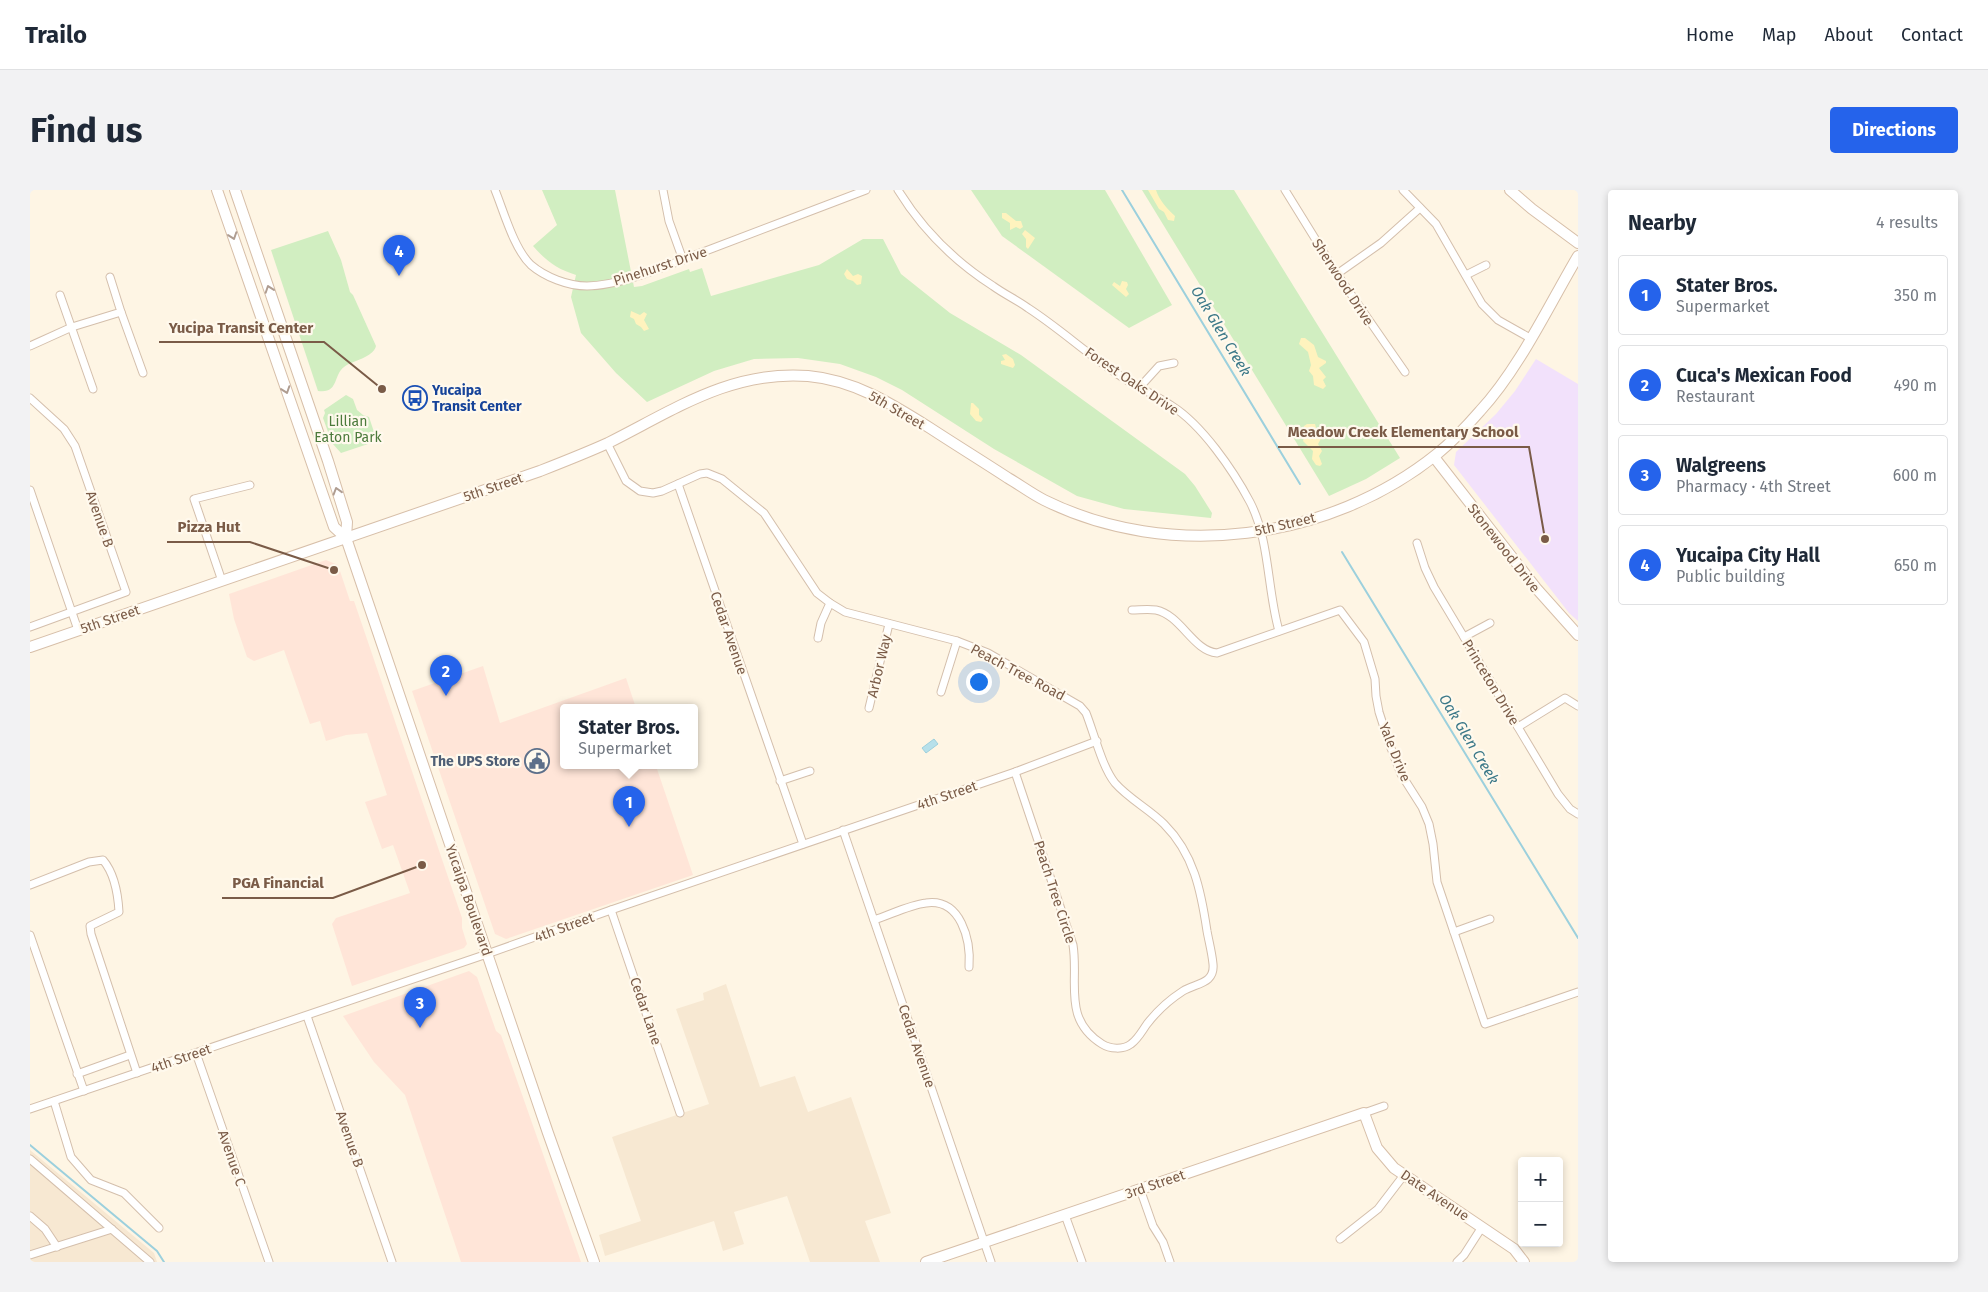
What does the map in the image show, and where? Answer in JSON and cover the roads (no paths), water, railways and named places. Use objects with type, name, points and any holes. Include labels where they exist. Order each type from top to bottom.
[{"type":"main road","name":"Yucaipa Boulevard","points":[[217,190],[334,527],[346,538]]},
{"type":"main road","name":"Yucaipa Boulevard","points":[[235,190],[328,460],[347,522],[346,538],[594,1262]]},
{"type":"main road","points":[[1510,190],[1578,243]]},
{"type":"main road","name":"5th Street","points":[[30,646],[540,471],[607,443],[689,401],[735,383],[765,376],[810,376],[854,386],[885,400],[1044,500],[1123,528],[1157,534],[1194,536],[1260,532],[1285,527],[1364,499],[1392,484],[1434,456],[1482,409],[1506,380],[1578,256]]},
{"type":"main road","name":"Stonewood Drive","points":[[1434,456],[1531,582],[1578,635]]},
{"type":"main road","name":"3rd Street","points":[[926,1262],[1364,1113]]},
{"type":"main road","name":"Date Avenue","points":[[1364,1113],[1378,1148],[1394,1168],[1514,1249],[1524,1262]]},
{"type":"street","name":"Pinehurst Drive","points":[[495,190],[519,248],[530,264],[548,276],[569,284],[587,286],[617,281],[683,260],[866,190]]},
{"type":"street","points":[[663,190],[669,221],[683,260]]},
{"type":"street","name":"Forest Oaks Drive","points":[[898,190],[913,215],[962,264],[992,286],[1028,307],[1116,373],[1173,406],[1219,453],[1251,504],[1260,532],[1279,631]]},
{"type":"street","name":"Sherwood Drive","points":[[1285,190],[1337,274],[1404,372]]},
{"type":"street","points":[[1403,190],[1436,224],[1482,304],[1498,320],[1530,338]]},
{"type":"street","points":[[1337,274],[1381,243],[1420,208]]},
{"type":"street","points":[[1466,275],[1486,265]]},
{"type":"street","points":[[110,277],[143,373]]},
{"type":"street","points":[[60,295],[93,390]]},
{"type":"street","points":[[30,346],[71,328],[122,312]]},
{"type":"street","points":[[1139,388],[1159,366],[1174,363]]},
{"type":"street","name":"Avenue B","points":[[30,398],[64,429],[75,446],[126,592],[73,612]]},
{"type":"street","name":"Peach Tree Road","points":[[607,443],[620,473],[626,481],[640,491],[653,493],[670,488],[700,474],[707,474],[722,479],[764,513],[817,593],[830,604],[846,612],[957,641],[988,653],[1080,706],[1086,713],[1097,741]]},
{"type":"street","points":[[222,581],[194,499],[250,484]]},
{"type":"street","name":"Cedar Avenue","points":[[678,484],[803,844]]},
{"type":"street","points":[[30,490],[78,630]]},
{"type":"street","name":"Princeton Drive","points":[[1417,543],[1425,568],[1464,637],[1558,794],[1570,809],[1578,814]]},
{"type":"street","points":[[818,638],[821,623],[830,604]]},
{"type":"street","name":"Yale Drive","points":[[1132,610],[1157,610],[1176,621],[1208,652],[1217,653],[1340,610],[1364,642],[1375,679],[1379,712],[1389,743],[1401,774],[1422,808],[1429,824],[1433,844],[1436,882],[1485,1024],[1578,992]]},
{"type":"street","points":[[30,627],[73,612]]},
{"type":"street","points":[[1464,637],[1490,623]]},
{"type":"street","name":"Arbor Way","points":[[869,708],[889,624]]},
{"type":"street","points":[[941,692],[957,641]]},
{"type":"street","points":[[1518,727],[1565,698],[1578,706]]},
{"type":"street","name":"4th Street","points":[[30,1109],[307,1016],[1015,772],[1097,741]]},
{"type":"street","name":"Peach Tree Circle","points":[[1015,772],[1073,945],[1075,958],[1074,992],[1077,1014],[1087,1032],[1104,1045],[1124,1048],[1132,1044],[1168,1000],[1212,977],[1214,966],[1200,888],[1190,860],[1172,833],[1115,782],[1107,770],[1097,741]]},
{"type":"street","points":[[780,781],[810,771]]},
{"type":"street","name":"Cedar Avenue","points":[[843,830],[991,1262]]},
{"type":"street","points":[[30,885],[89,862],[103,860],[109,867],[118,896],[119,912],[90,926],[91,934],[136,1073]]},
{"type":"street","points":[[874,920],[926,903],[941,904],[948,907],[958,916],[966,934],[970,952],[969,967]]},
{"type":"street","name":"Cedar Lane","points":[[611,910],[680,1113]]},
{"type":"street","points":[[1454,932],[1490,919]]},
{"type":"street","points":[[30,935],[84,1091]]},
{"type":"street","name":"Avenue B","points":[[307,1016],[392,1262]]},
{"type":"street","name":"Avenue C","points":[[196,1053],[268,1262]]},
{"type":"street","points":[[78,1074],[130,1054]]},
{"type":"street","points":[[54,1101],[71,1157],[92,1180],[124,1193],[159,1228]]},
{"type":"street","name":"3rd Street","points":[[1364,1113],[1384,1106]]},
{"type":"street","points":[[30,1159],[150,1262]]},
{"type":"street","points":[[1340,1238],[1378,1209],[1404,1175]]},
{"type":"street","points":[[1140,1189],[1153,1226],[1163,1242],[1170,1262]]},
{"type":"street","points":[[1065,1215],[1082,1262]]},
{"type":"street","points":[[30,1216],[45,1229],[57,1247]]},
{"type":"street","points":[[1457,1262],[1482,1228]]},
{"type":"street","points":[[30,1256],[112,1229]]},
{"type":"water","points":[[934,739],[938,744],[926,753],[922,748]]},
{"type":"waterway","name":"Oak Glen Creek","points":[[1122,190],[1300,484]]},
{"type":"waterway","name":"Oak Glen Creek","points":[[1342,552],[1578,938]]},
{"type":"waterway","points":[[30,1145],[157,1251],[164,1262]]},
{"type":"place","name":"Yucaipa City Hall","points":[[399,276]]},
{"type":"place","name":"Yucipa Transit Center","points":[[382,389]]},
{"type":"place","name":"Yucaipa Transit Center","points":[[415,398]]},
{"type":"place","name":"Meadow Creek Elementary School","points":[[1545,539]]},
{"type":"place","name":"Pizza Hut","points":[[334,570]]},
{"type":"place","name":"Cuca's Mexican Food","points":[[446,696]]},
{"type":"place","name":"The UPS Store","points":[[537,761]]},
{"type":"place","name":"Stater Bros.","points":[[629,827]]},
{"type":"place","name":"PGA Financial","points":[[422,865]]},
{"type":"place","name":"Walgreens","points":[[420,1028]]},
{"type":"park label","name":"Lillian Eaton Park","points":[[348,430]]}]
